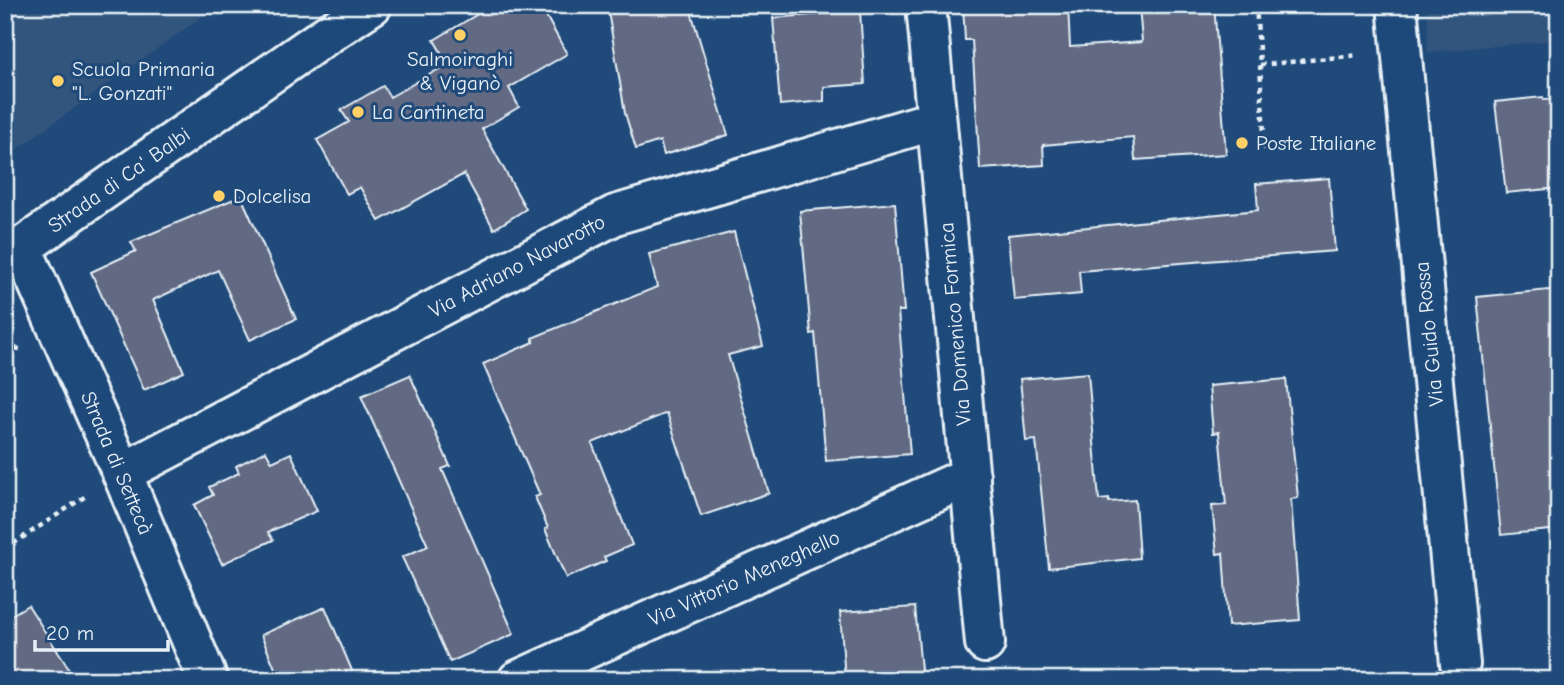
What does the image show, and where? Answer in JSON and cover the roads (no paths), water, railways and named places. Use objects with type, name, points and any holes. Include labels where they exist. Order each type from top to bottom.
[{"type":"street","name":"Strada di Ca' Balbi","points":[[14,254],[372,5]]},
{"type":"street","name":"Via Domenico Formica","points":[[926,5],[985,643]]},
{"type":"street","name":"Via Guido Rossa","points":[[1397,5],[1461,664]]},
{"type":"street","name":"Via Adriano Navarotto","points":[[122,473],[615,215],[936,120]]},
{"type":"street","name":"Strada di Settecà","points":[[14,254],[122,473],[198,676]]},
{"type":"street","name":"Via Vittorio Meneghello","points":[[518,680],[970,476]]},
{"type":"place","name":"Salmoiraghi & Viganò","points":[[460,35]]},
{"type":"place","name":"Scuola Primaria \"L. Gonzati\"","points":[[58,81]]},
{"type":"place","name":"La Cantineta","points":[[358,112]]},
{"type":"place","name":"Poste Italiane","points":[[1242,143]]},
{"type":"place","name":"Dolcelisa","points":[[219,196]]}]
